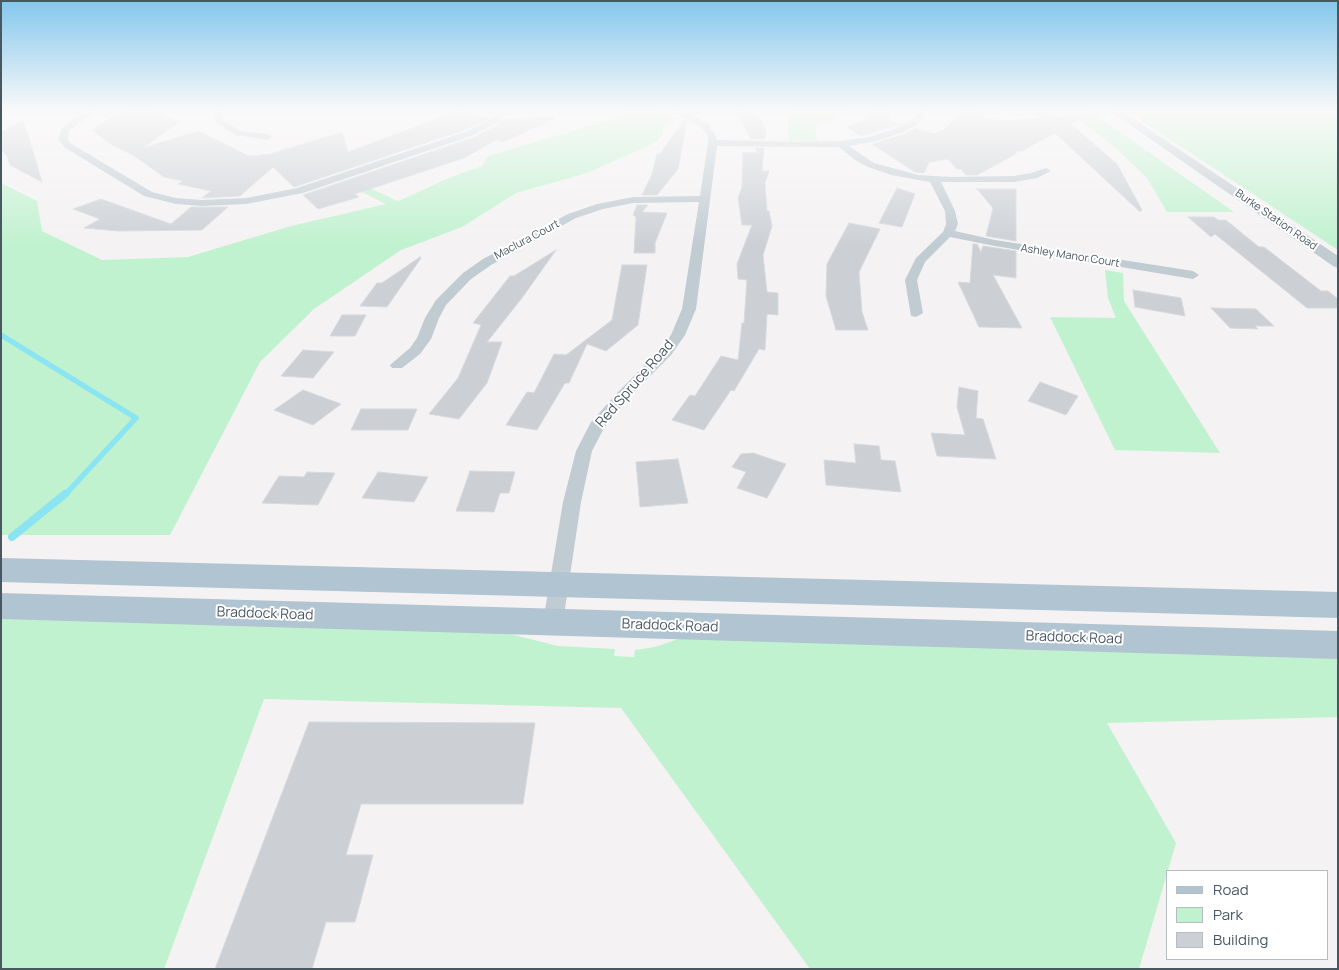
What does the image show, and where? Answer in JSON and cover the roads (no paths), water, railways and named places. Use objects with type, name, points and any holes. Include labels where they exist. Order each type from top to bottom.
[{"type":"main road","points":[[1,570],[1338,605]]},
{"type":"main road","name":"Braddock Road","points":[[1,606],[1338,646]]},
{"type":"street","points":[[86,156],[148,194],[176,201],[202,203],[260,199],[308,188],[402,156]]},
{"type":"street","name":"Red Spruce Road","points":[[553,622],[572,502],[584,451],[597,426],[624,394],[666,352],[686,319],[695,275],[711,156]]},
{"type":"street","points":[[856,156],[870,165],[903,175],[934,179],[1014,179],[1033,176],[1046,171]]},
{"type":"street","name":"Burke Station Road","points":[[1181,156],[1338,263]]},
{"type":"street","points":[[916,313],[911,280],[920,261],[948,233],[952,224],[950,211],[934,179]]},
{"type":"street","name":"Maclura Court","points":[[396,365],[419,345],[441,303],[467,276],[487,262],[572,216],[601,206],[633,200],[705,199]]},
{"type":"street","name":"Ashley Manor Court","points":[[948,233],[996,243],[1193,276]]},
{"type":"waterway","points":[[1,335],[136,418],[64,496]]},
{"type":"waterway","points":[[12,537],[65,494]]}]
